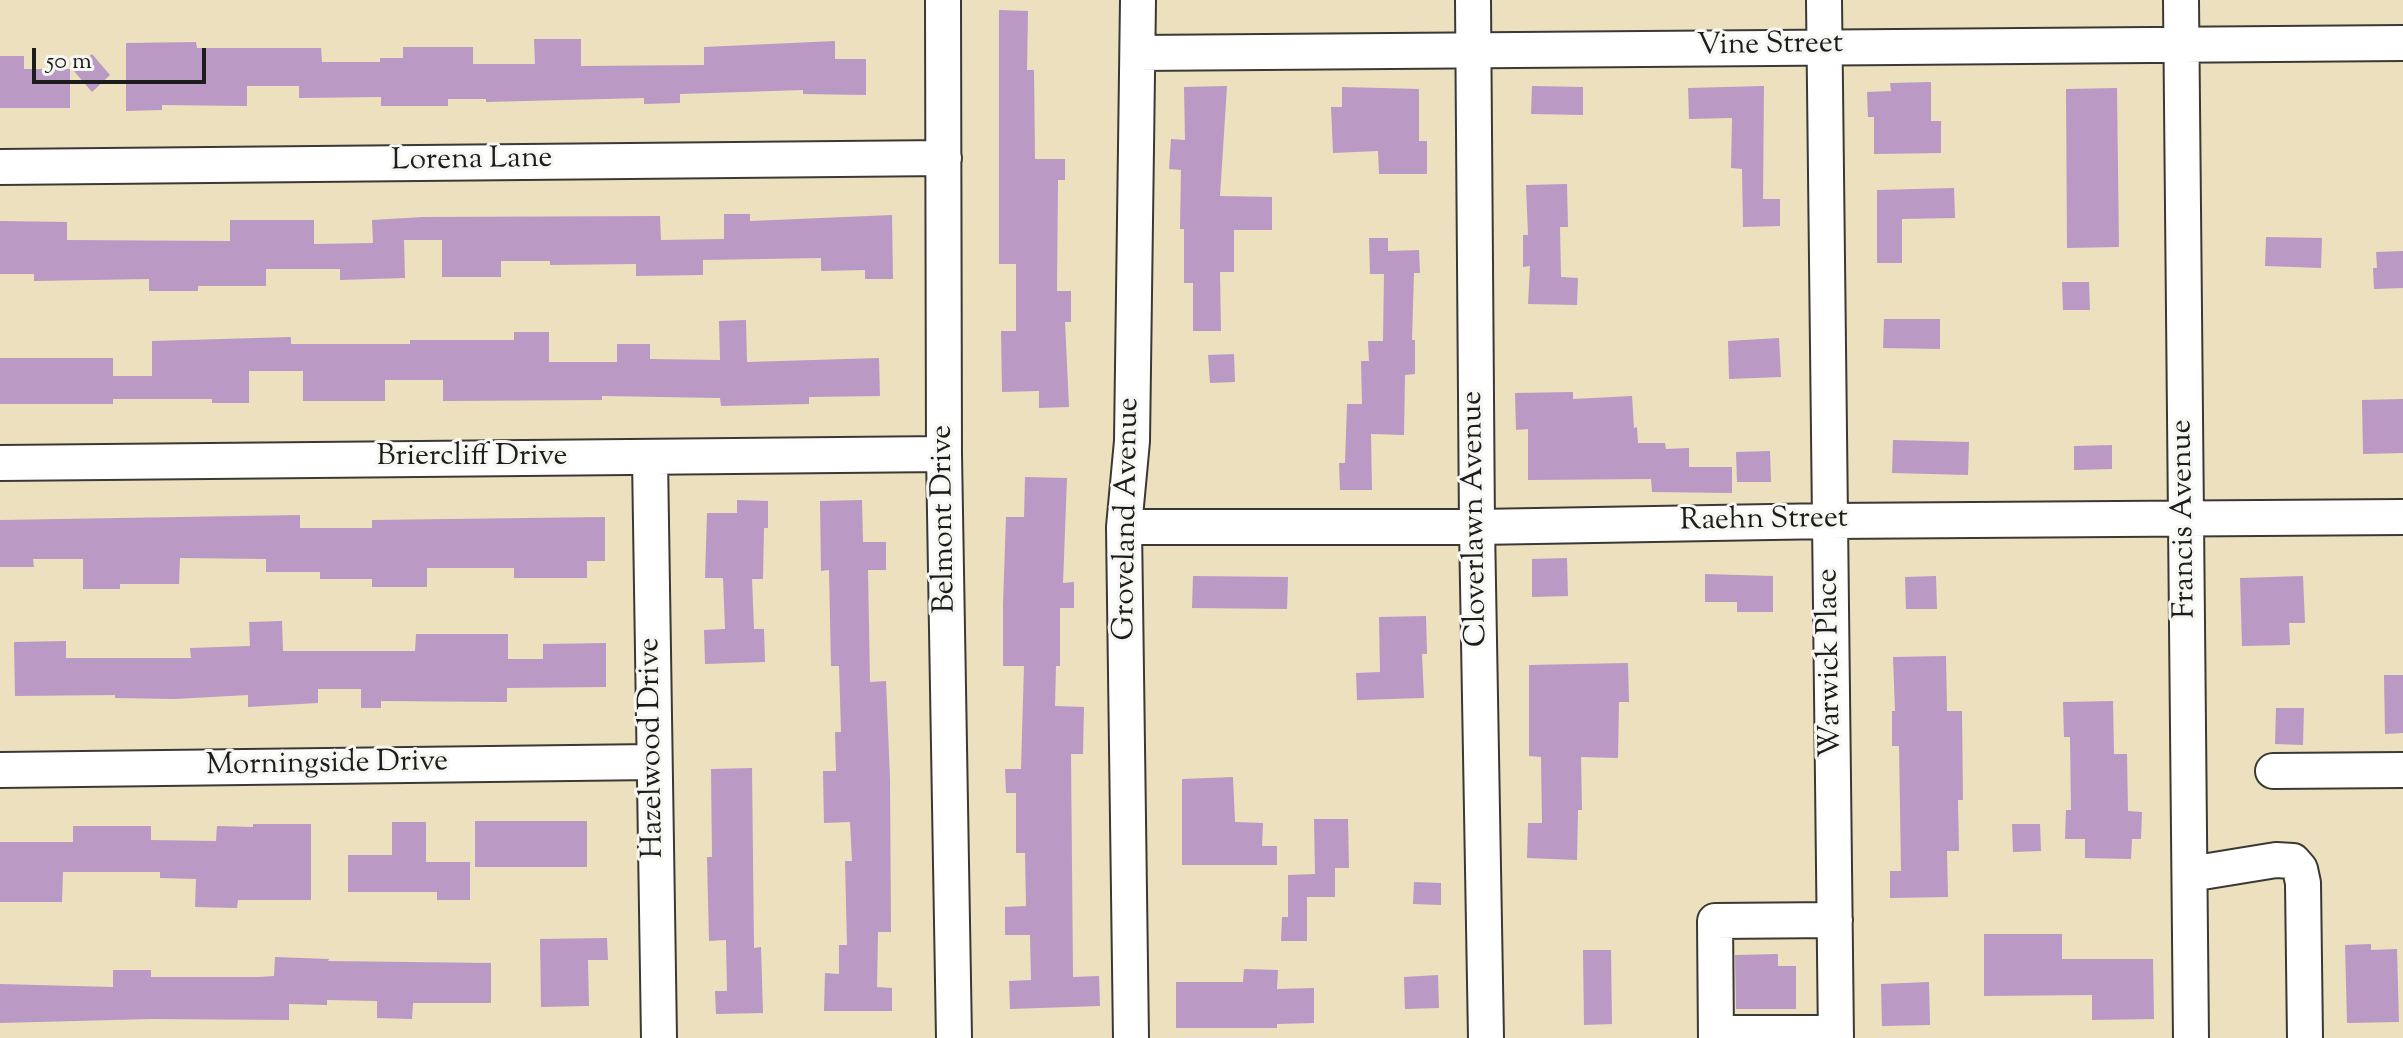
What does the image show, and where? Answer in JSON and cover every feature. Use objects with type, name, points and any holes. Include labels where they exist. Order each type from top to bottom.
[{"type":"street","name":"Belmont Drive","points":[[943,0],[944,454],[954,1038]]},
{"type":"street","name":"Groveland Avenue","points":[[1131,1038],[1124,527],[1132,441],[1138,0]]},
{"type":"street","name":"Cloverlawn Avenue","points":[[1473,0],[1477,527],[1486,1038]]},
{"type":"street","name":"Warwick Place","points":[[1824,0],[1836,1035]]},
{"type":"street","name":"Francis Avenue","points":[[2181,0],[2191,1038]]},
{"type":"street","name":"Vine Street","points":[[1138,53],[2403,43]]},
{"type":"street","name":"Lorena Lane","points":[[0,167],[944,158]]},
{"type":"street","name":"Briercliff Drive","points":[[0,463],[944,454]]},
{"type":"street","name":"Hazelwood Drive","points":[[650,458],[659,1038]]},
{"type":"street","name":"Raehn Street","points":[[1124,527],[1477,527],[2403,517]]},
{"type":"street","name":"Morningside Drive","points":[[0,770],[653,762]]},
{"type":"street","points":[[2273,771],[2403,770]]},
{"type":"street","points":[[2190,874],[2276,860],[2293,861],[2300,869],[2303,883],[2305,1038]]},
{"type":"street","points":[[1835,920],[1715,921],[1716,1036],[1836,1035]]},
{"type":"building","points":[[999,10],[1028,11],[1027,70],[1034,70],[1035,159],[1065,159],[1065,180],[1058,180],[1057,291],[1071,291],[1071,322],[1065,322],[1069,407],[1039,408],[1039,391],[1002,392],[1001,331],[1016,331],[1016,264],[999,264]]},
{"type":"building","points":[[534,39],[581,39],[581,66],[704,65],[704,47],[835,41],[835,59],[866,59],[866,95],[803,94],[803,90],[680,94],[680,103],[644,104],[644,98],[486,102],[486,99],[448,99],[448,106],[381,106],[381,97],[299,98],[299,86],[247,86],[247,106],[162,105],[162,110],[126,111],[126,43],[196,42],[197,48],[321,48],[322,62],[380,62],[380,58],[403,58],[403,47],[473,47],[473,64],[535,64]]},
{"type":"building","points":[[92,54],[110,75],[92,92],[73,70]]},
{"type":"building","points":[[0,56],[24,56],[24,69],[70,69],[70,108],[0,108]]},
{"type":"building","points":[[1931,82],[1931,121],[1941,121],[1941,153],[1874,154],[1874,117],[1868,117],[1867,92],[1891,91],[1890,83]]},
{"type":"building","points":[[1227,86],[1220,196],[1272,197],[1272,230],[1234,230],[1234,272],[1220,272],[1221,331],[1193,331],[1193,283],[1184,283],[1184,229],[1180,229],[1181,170],[1169,169],[1171,139],[1185,140],[1184,87]]},
{"type":"building","points":[[1532,86],[1583,87],[1583,115],[1531,114]]},
{"type":"building","points":[[1764,86],[1763,199],[1780,199],[1780,226],[1743,227],[1742,169],[1731,168],[1732,118],[1689,119],[1688,88]]},
{"type":"building","points":[[1342,87],[1419,89],[1419,141],[1427,141],[1427,174],[1379,174],[1378,151],[1333,153],[1331,107],[1342,107]]},
{"type":"building","points":[[2117,88],[2119,247],[2067,248],[2066,89]]},
{"type":"building","points":[[1567,184],[1568,227],[1560,227],[1561,277],[1578,278],[1577,305],[1528,304],[1530,266],[1523,267],[1523,235],[1528,235],[1526,185]]},
{"type":"building","points":[[1954,188],[1955,218],[1902,219],[1902,263],[1877,263],[1877,190]]},
{"type":"building","points":[[724,214],[750,214],[750,221],[892,215],[893,279],[865,279],[865,270],[821,271],[821,258],[703,260],[703,275],[636,276],[636,264],[550,265],[550,261],[501,261],[501,277],[442,277],[442,240],[404,240],[405,278],[340,280],[340,269],[266,269],[266,286],[198,286],[198,291],[149,291],[149,279],[34,281],[34,274],[0,274],[0,221],[67,222],[67,240],[230,241],[230,220],[314,220],[314,244],[373,243],[372,220],[423,217],[660,216],[661,240],[724,239]]},
{"type":"building","points":[[2266,237],[2322,238],[2321,268],[2265,266]]},
{"type":"building","points":[[1369,238],[1388,238],[1388,251],[1419,250],[1420,273],[1414,273],[1412,340],[1415,340],[1415,374],[1405,375],[1404,435],[1371,434],[1372,490],[1340,490],[1339,463],[1345,463],[1347,404],[1362,404],[1361,361],[1369,361],[1368,341],[1383,341],[1384,274],[1370,274]]},
{"type":"building","points":[[2403,251],[2403,288],[2374,289],[2376,252]]},
{"type":"building","points":[[2062,282],[2089,282],[2090,310],[2063,310]]},
{"type":"building","points":[[1884,319],[1940,319],[1940,349],[1883,348]]},
{"type":"building","points":[[746,320],[747,362],[879,358],[880,396],[809,397],[809,404],[721,406],[720,398],[602,396],[602,400],[443,401],[443,380],[385,380],[385,401],[303,401],[303,371],[249,371],[249,403],[212,403],[212,399],[113,399],[113,404],[0,404],[0,358],[113,358],[113,376],[152,376],[152,341],[291,337],[291,344],[410,344],[410,340],[514,340],[514,332],[549,332],[549,362],[617,362],[617,344],[650,344],[650,359],[720,360],[719,321]]},
{"type":"building","points":[[1779,338],[1781,377],[1729,379],[1728,341]]},
{"type":"building","points":[[1234,354],[1235,382],[1210,383],[1208,355]]},
{"type":"building","points":[[1573,392],[1573,399],[1632,396],[1638,443],[1665,443],[1666,449],[1689,448],[1689,467],[1732,467],[1732,493],[1652,492],[1651,479],[1528,480],[1528,429],[1516,430],[1515,393]]},
{"type":"building","points":[[2403,399],[2403,453],[2363,454],[2362,400]]},
{"type":"building","points":[[1893,440],[1969,442],[1968,475],[1892,473]]},
{"type":"building","points":[[2112,445],[2112,469],[2074,470],[2074,446]]},
{"type":"building","points":[[1770,451],[1771,482],[1737,482],[1736,452]]},
{"type":"building","points":[[1025,477],[1067,478],[1063,583],[1074,582],[1074,608],[1060,608],[1060,666],[1056,666],[1055,706],[1084,707],[1083,754],[1071,754],[1073,977],[1099,976],[1100,1006],[1010,1009],[1009,981],[1031,980],[1030,935],[1005,935],[1005,907],[1026,906],[1025,853],[1016,853],[1016,793],[1006,793],[1005,769],[1021,769],[1024,666],[1003,666],[1006,517],[1024,517]]},
{"type":"building","points":[[737,500],[768,501],[763,579],[752,579],[754,629],[764,629],[765,662],[705,664],[704,630],[725,629],[723,578],[705,578],[707,513],[737,513]]},
{"type":"building","points":[[862,500],[863,542],[886,542],[886,570],[868,570],[870,682],[886,681],[890,779],[891,932],[878,932],[877,987],[892,988],[892,1011],[824,1011],[825,973],[839,974],[839,945],[847,945],[845,861],[852,861],[850,822],[824,823],[823,771],[836,771],[835,732],[841,732],[839,666],[831,666],[829,570],[821,571],[820,501]]},
{"type":"building","points":[[300,515],[300,528],[372,528],[372,520],[605,517],[605,561],[587,561],[587,578],[514,578],[514,568],[427,568],[427,587],[372,587],[372,579],[320,579],[320,572],[266,572],[266,559],[180,558],[179,584],[120,584],[120,589],[83,589],[83,559],[33,559],[34,567],[0,567],[0,520]]},
{"type":"building","points":[[1567,558],[1568,596],[1532,597],[1532,559]]},
{"type":"building","points":[[1705,574],[1773,576],[1773,612],[1737,612],[1737,602],[1705,602]]},
{"type":"building","points":[[1193,576],[1288,577],[1287,609],[1192,608]]},
{"type":"building","points":[[1936,576],[1937,609],[1906,609],[1905,577]]},
{"type":"building","points":[[2303,576],[2305,623],[2289,623],[2290,645],[2242,646],[2240,578]]},
{"type":"building","points":[[1426,616],[1427,654],[1422,654],[1424,698],[1357,700],[1356,673],[1380,672],[1379,617]]},
{"type":"building","points":[[282,621],[283,651],[415,651],[416,634],[508,634],[508,659],[543,659],[543,644],[606,643],[606,687],[507,688],[507,702],[381,701],[381,708],[361,708],[361,689],[318,689],[318,703],[248,707],[248,695],[175,699],[115,698],[115,695],[15,696],[14,642],[66,641],[66,658],[191,658],[190,648],[250,646],[249,622]]},
{"type":"building","points":[[1946,656],[1947,711],[1962,711],[1963,800],[1958,800],[1959,851],[1947,851],[1948,897],[1890,898],[1890,871],[1901,871],[1899,746],[1892,746],[1892,711],[1895,711],[1893,657]]},
{"type":"building","points":[[1628,663],[1629,702],[1619,702],[1618,758],[1581,757],[1582,810],[1578,810],[1577,860],[1527,858],[1528,823],[1542,823],[1541,757],[1529,756],[1529,665]]},
{"type":"building","points":[[2384,675],[2403,675],[2403,733],[2385,734]]},
{"type":"building","points":[[2113,701],[2114,754],[2127,754],[2128,811],[2142,812],[2141,839],[2132,839],[2131,859],[2085,858],[2085,839],[2065,839],[2066,810],[2071,810],[2070,737],[2064,737],[2063,702]]},
{"type":"building","points":[[2276,708],[2304,708],[2303,745],[2275,744]]},
{"type":"building","points":[[752,768],[754,948],[761,947],[763,1013],[716,1014],[715,991],[727,991],[726,940],[709,941],[707,857],[712,857],[711,769]]},
{"type":"building","points":[[1233,777],[1235,822],[1263,823],[1262,846],[1277,846],[1277,865],[1182,865],[1182,779]]},
{"type":"building","points":[[1314,819],[1348,819],[1349,868],[1335,868],[1335,897],[1307,897],[1307,941],[1281,941],[1282,917],[1288,917],[1288,875],[1315,874]]},
{"type":"building","points":[[475,821],[587,821],[587,867],[475,867]]},
{"type":"building","points":[[392,822],[426,822],[426,862],[470,862],[470,900],[437,900],[437,892],[348,892],[348,855],[392,855]]},
{"type":"building","points":[[253,824],[311,824],[311,900],[238,900],[237,908],[195,907],[196,879],[160,878],[160,872],[63,872],[62,902],[0,902],[0,842],[73,842],[73,826],[151,826],[151,840],[216,841],[217,826],[253,827]]},
{"type":"building","points":[[2012,824],[2040,824],[2041,851],[2013,852]]},
{"type":"building","points":[[1414,882],[1441,883],[1441,905],[1413,904]]},
{"type":"building","points":[[1984,934],[2062,934],[2062,959],[2153,959],[2154,1019],[2092,1020],[2092,995],[1984,996]]},
{"type":"building","points":[[607,938],[608,960],[588,960],[589,1006],[541,1007],[540,939]]},
{"type":"building","points":[[2371,944],[2371,950],[2397,949],[2399,1022],[2347,1023],[2345,945]]},
{"type":"building","points":[[1583,950],[1611,950],[1612,1024],[1584,1025]]},
{"type":"building","points":[[1778,954],[1778,966],[1796,966],[1796,1009],[1736,1009],[1735,955]]},
{"type":"building","points":[[275,957],[328,961],[491,963],[491,1003],[413,1003],[412,1019],[377,1018],[377,1001],[327,1000],[327,1005],[289,1004],[289,1020],[151,1019],[0,1023],[0,984],[113,987],[113,970],[151,970],[151,977],[274,976]]},
{"type":"building","points":[[1244,969],[1278,970],[1277,989],[1314,988],[1314,1023],[1277,1024],[1277,1028],[1176,1028],[1176,982],[1243,982]]},
{"type":"building","points":[[1438,975],[1439,1008],[1405,1009],[1404,977]]},
{"type":"building","points":[[1929,982],[1930,1025],[1882,1026],[1881,984]]}]
